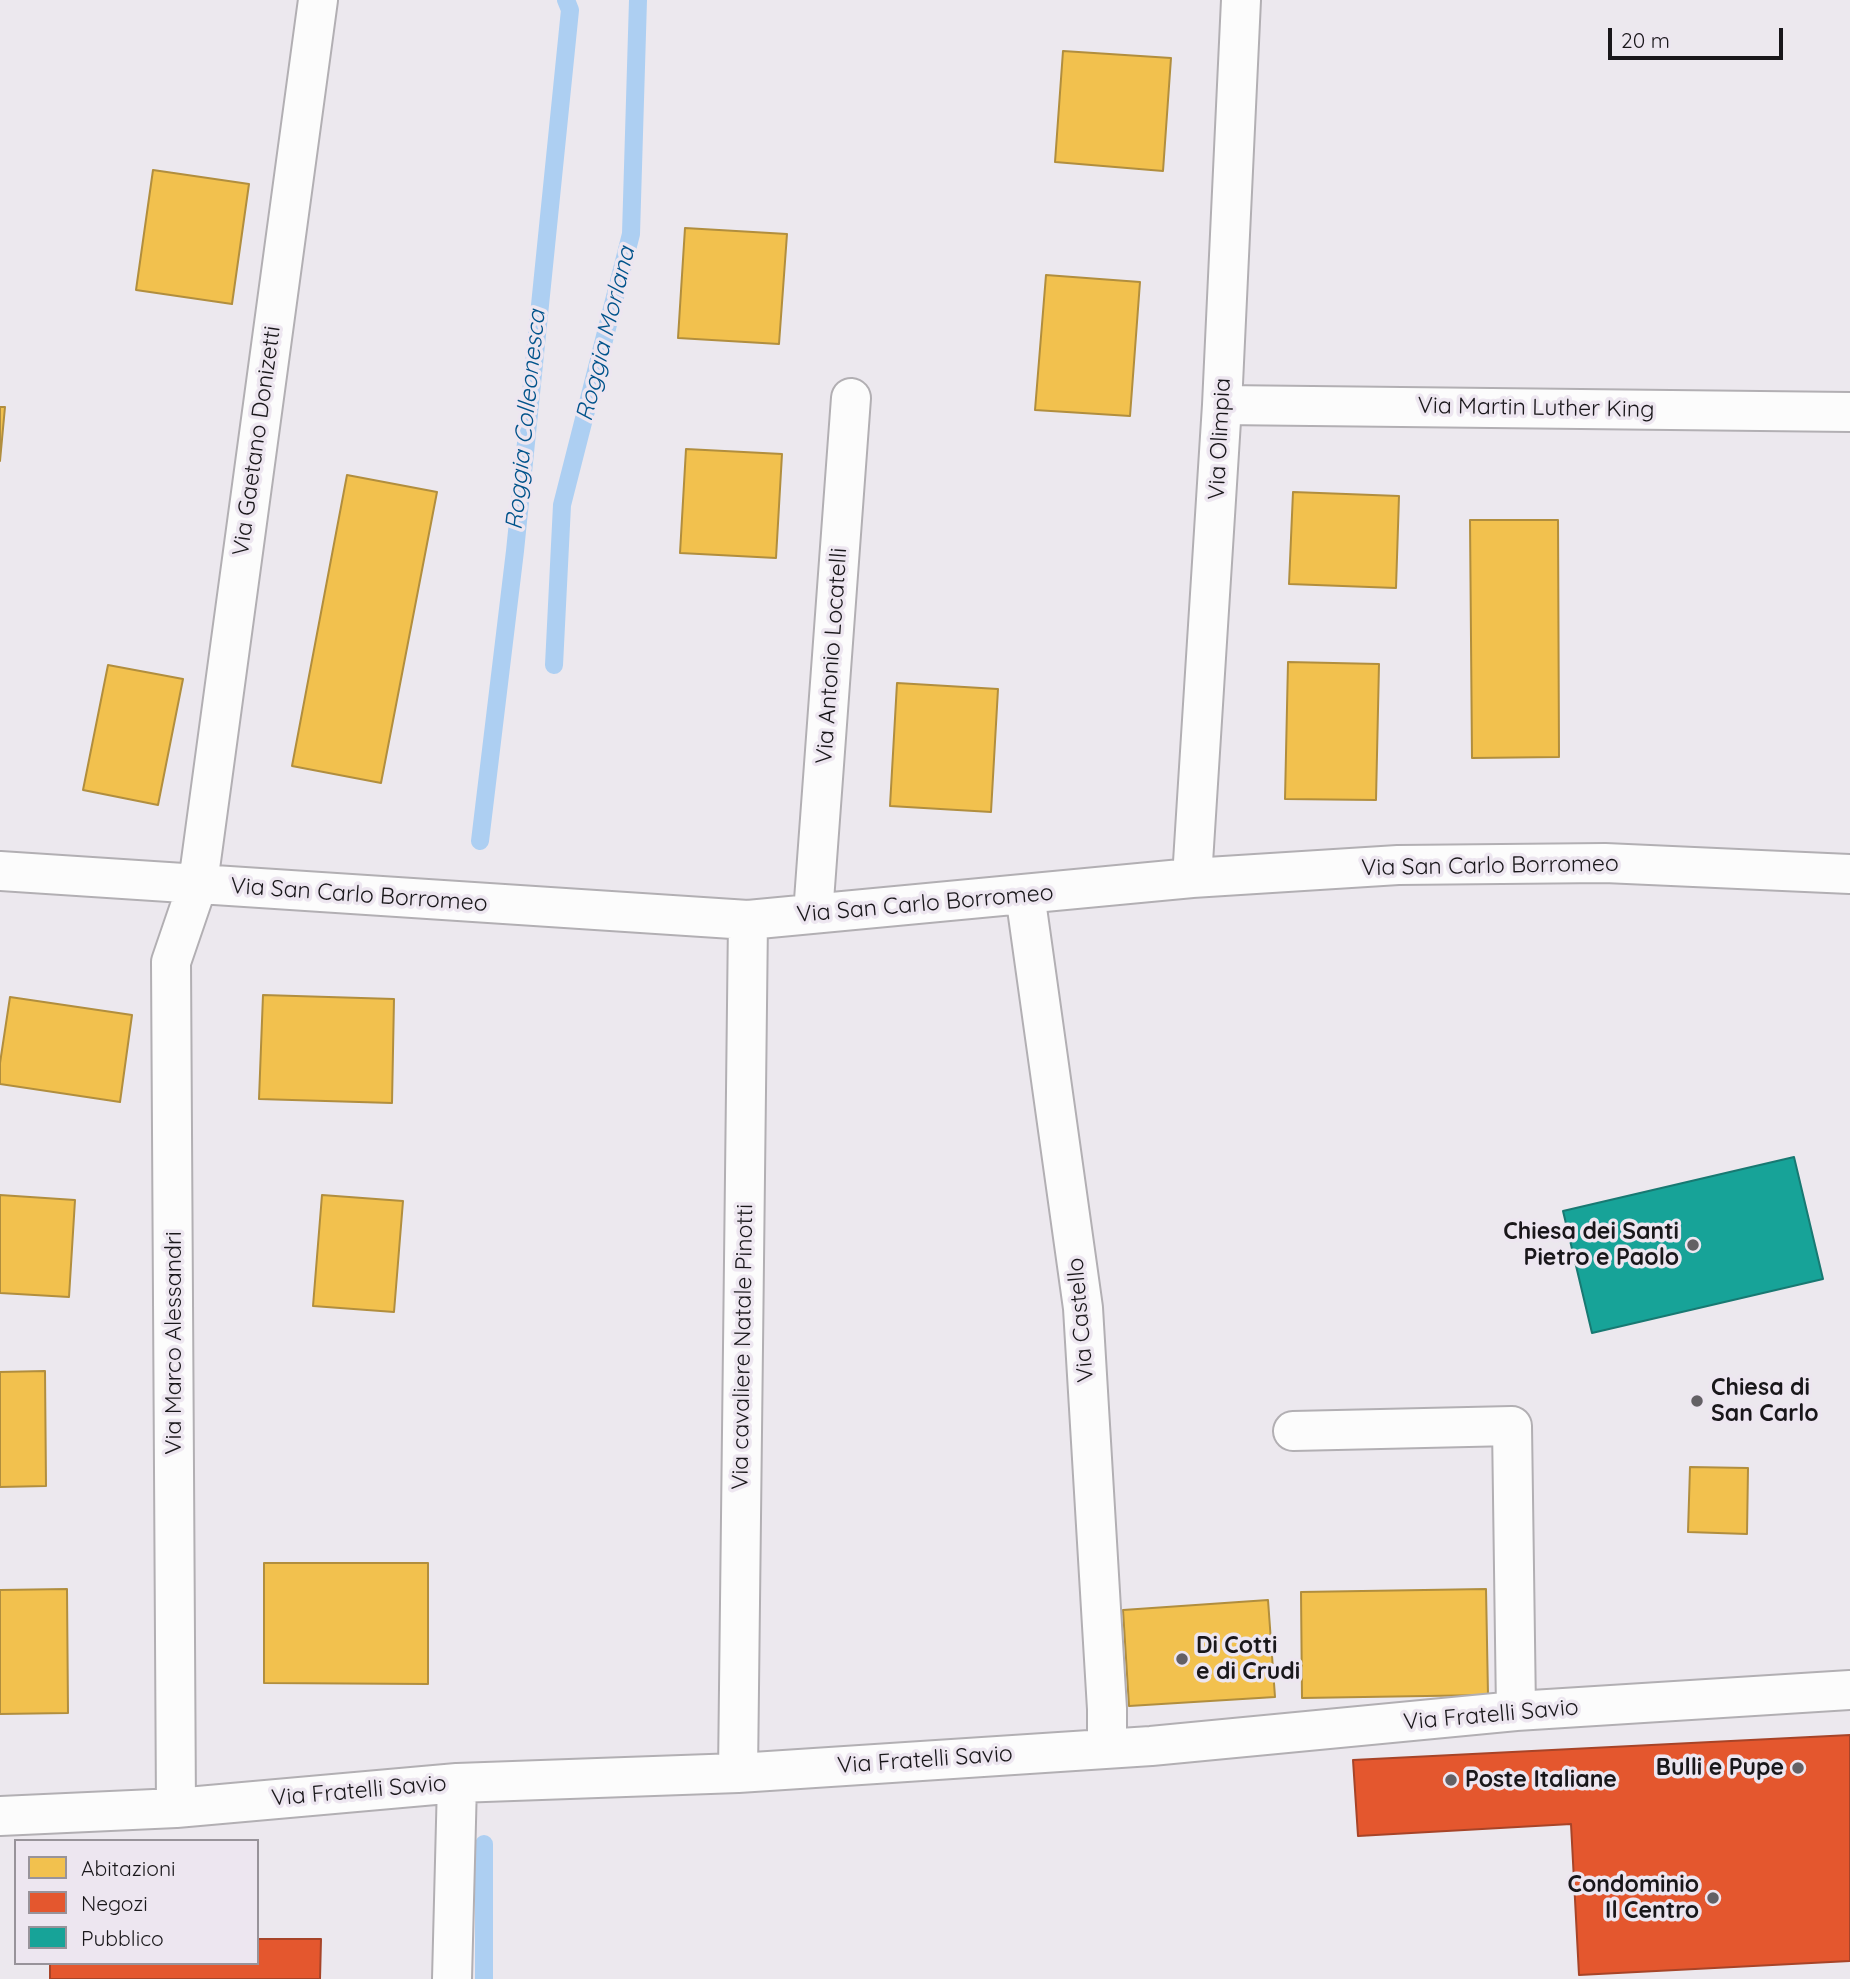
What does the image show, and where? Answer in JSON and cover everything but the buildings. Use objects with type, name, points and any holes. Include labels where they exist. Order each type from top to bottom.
[{"type":"street","name":"Via Gaetano Donizetti","points":[[198,883],[318,0]]},
{"type":"street","name":"Via Olimpia","points":[[1192,878],[1222,405],[1241,0]]},
{"type":"street","name":"Via Antonio Locatelli","points":[[813,914],[852,398]]},
{"type":"street","name":"Via Martin Luther King","points":[[1222,405],[1850,412]]},
{"type":"street","name":"Via San Carlo Borromeo","points":[[0,871],[748,920],[1192,878],[1398,865],[1605,863],[1850,874]]},
{"type":"street","name":"Via Marco Alessandri","points":[[176,1808],[171,962],[198,883]]},
{"type":"street","name":"Via Castello","points":[[1025,894],[1083,1308],[1107,1748]]},
{"type":"street","name":"Via cavaliere Natale Pinotti","points":[[738,1773],[748,920]]},
{"type":"street","points":[[1293,1431],[1512,1426],[1516,1712]]},
{"type":"street","name":"Via Fratelli Savio","points":[[0,1816],[176,1808],[457,1783],[738,1773],[1107,1748],[1516,1712],[1850,1690]]},
{"type":"street","points":[[452,1979],[457,1783]]},
{"type":"waterway","name":"Roggia Colleonesca","points":[[480,841],[515,551],[570,10],[566,0]]},
{"type":"waterway","name":"Roggia Morlana","points":[[554,665],[562,505],[631,234],[638,0]]},
{"type":"waterway","name":"Roggia Colleonesca","points":[[484,1844],[484,1979]]},
{"type":"place","name":"Chiesa dei Santi Pietro e Paolo","points":[[1693,1245]]},
{"type":"place","name":"Chiesa di San Carlo","points":[[1697,1401]]},
{"type":"place","name":"Di Cotti e di Crudi","points":[[1182,1659]]},
{"type":"place","name":"Bulli e Pupe","points":[[1798,1768]]},
{"type":"place","name":"Poste Italiane","points":[[1451,1780]]},
{"type":"place","name":"Condominio Il Centro","points":[[1713,1898]]}]
